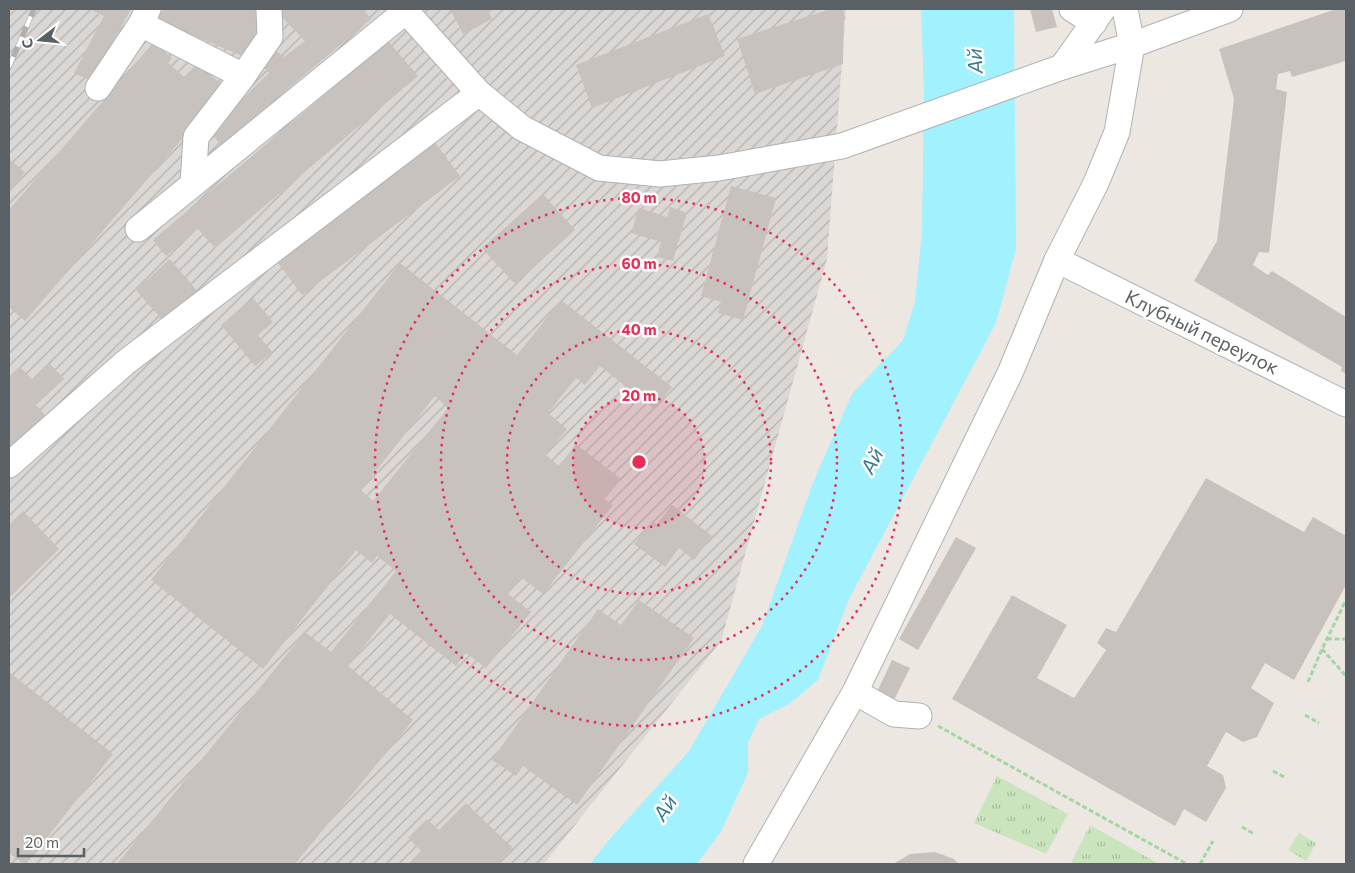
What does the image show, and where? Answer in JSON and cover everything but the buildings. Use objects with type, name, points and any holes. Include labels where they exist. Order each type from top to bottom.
[{"type":"street","points":[[193,184],[196,137],[244,76],[270,36],[269,9]]},
{"type":"street","points":[[1052,71],[1099,16],[1072,9]]},
{"type":"street","points":[[756,864],[855,692],[1010,373],[1057,260],[1096,183],[1118,132],[1132,45],[1125,9]]},
{"type":"street","points":[[138,229],[405,10],[479,93],[522,128],[599,168],[660,174],[719,168],[842,146],[1052,71],[1132,45],[1187,16],[1230,9]]},
{"type":"street","points":[[98,88],[145,16],[244,76]]},
{"type":"street","points":[[9,465],[126,362],[479,93]]},
{"type":"street","name":"Клубный переулок","points":[[1057,260],[1346,404]]},
{"type":"street","points":[[855,692],[894,714],[919,716]]},
{"type":"path","points":[[1308,682],[1346,600]]},
{"type":"path","points":[[1327,639],[1346,639]]},
{"type":"path","points":[[1322,649],[1346,676]]},
{"type":"path","points":[[1305,715],[1319,723]]},
{"type":"path","points":[[919,716],[1187,864]]},
{"type":"path","points":[[1273,771],[1286,778]]},
{"type":"path","points":[[1242,827],[1254,834]]},
{"type":"path","points":[[1200,864],[1213,841]]},
{"type":"shaded area","points":[[9,9],[846,9],[827,259],[721,641],[544,864],[9,864]]},
{"type":"green space","points":[[997,776],[1068,814],[1046,854],[974,823]]},
{"type":"green space","points":[[1090,825],[1159,864],[1071,863]]},
{"type":"green space","points":[[1299,833],[1316,843],[1306,861],[1288,850]]},
{"type":"water","name":"Ай","points":[[921,9],[1014,9],[1016,249],[996,323],[849,599],[818,680],[789,704],[759,719],[748,743],[748,773],[720,833],[697,864],[590,864],[608,841],[689,751],[762,626],[814,480],[852,394],[903,340],[915,302],[922,231],[924,93]]},
{"type":"railway","points":[[9,67],[34,9]]}]
